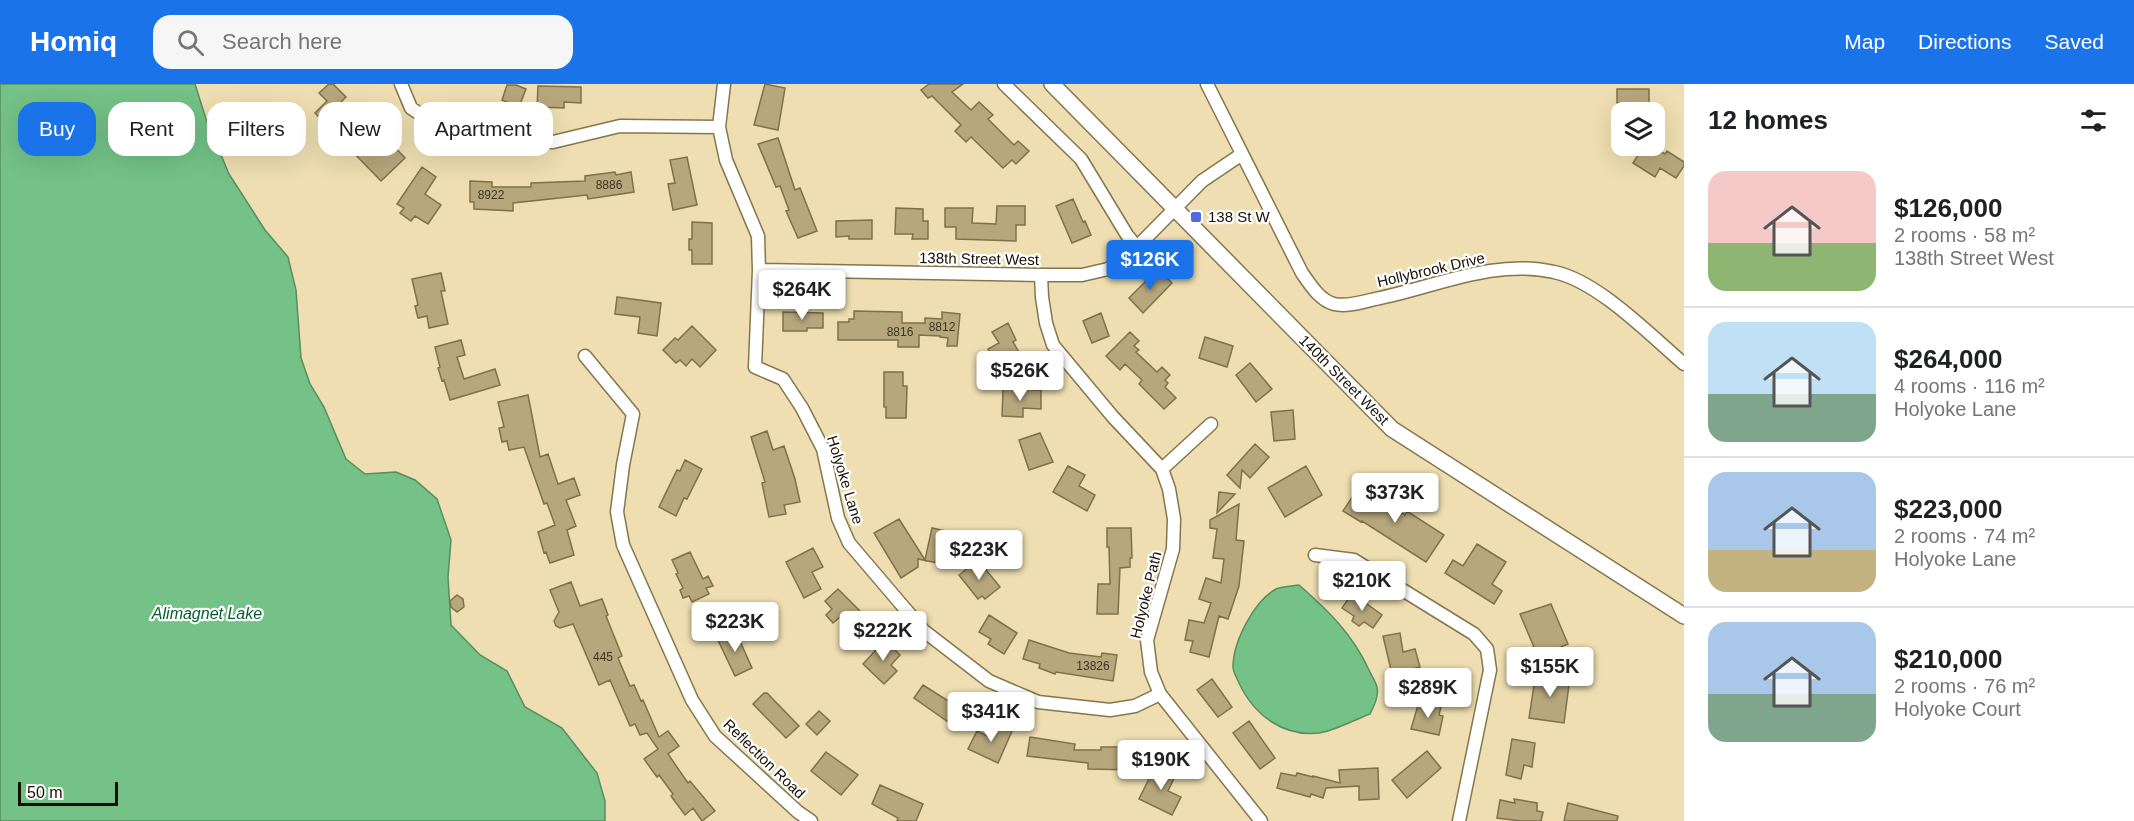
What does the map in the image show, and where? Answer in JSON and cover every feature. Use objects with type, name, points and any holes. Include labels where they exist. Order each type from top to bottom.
[{"type":"street","points":[[401,84],[411,108],[455,138],[553,142],[620,126],[719,127]]},
{"type":"street","name":"Holyoke Lane","points":[[724,84],[719,127],[726,160],[758,236],[755,367],[783,379],[802,408],[823,449],[838,518],[849,543],[924,632],[989,681],[1038,702],[1110,710],[1135,706],[1160,694]]},
{"type":"street","points":[[1005,84],[1081,159],[1127,235],[1137,247]]},
{"type":"street","name":"140th Street West","points":[[1052,84],[1392,429],[1684,616]]},
{"type":"street","name":"Hollybrook Drive","points":[[1207,84],[1302,273],[1320,297],[1334,304],[1355,303],[1391,296],[1456,278],[1531,267],[1557,272],[1605,297],[1684,364]]},
{"type":"street","name":"138th Street West","points":[[759,270],[1041,276],[1082,275],[1108,269],[1137,247],[1202,181],[1242,154]]},
{"type":"street","name":"Holyoke Path","points":[[1041,276],[1046,323],[1053,345],[1113,417],[1162,469],[1169,489],[1174,519],[1173,549],[1147,640],[1151,672],[1160,694],[1261,821]]},
{"type":"street","name":"Reflection Road","points":[[585,356],[633,414],[617,512],[623,545],[692,700],[715,736],[798,812],[811,821]]},
{"type":"street","points":[[1162,469],[1211,424]]},
{"type":"street","points":[[1315,555],[1354,560],[1474,634],[1487,649],[1490,670],[1459,821]]},
{"type":"water","name":"Alimagnet Lake","points":[[0,84],[195,84],[207,121],[207,156],[221,156],[229,174],[265,230],[288,257],[296,290],[301,358],[310,384],[324,407],[346,459],[365,474],[396,472],[415,480],[437,499],[451,540],[448,577],[451,625],[480,655],[507,671],[525,707],[562,728],[597,773],[605,801],[605,821],[0,821]]},
{"type":"water","points":[[1299,585],[1330,614],[1347,634],[1363,657],[1377,687],[1377,697],[1370,714],[1319,733],[1293,731],[1271,722],[1261,714],[1245,694],[1233,669],[1241,634],[1260,603],[1276,589]]},
{"type":"building","points":[[329,84],[333,84],[346,97],[341,102],[326,102],[319,93]]},
{"type":"building","points":[[765,84],[785,88],[778,130],[754,125]]},
{"type":"building","points":[[929,84],[963,84],[952,92],[971,110],[979,102],[993,115],[988,119],[1014,145],[1018,141],[1029,151],[1016,164],[1012,160],[1003,168],[971,137],[966,142],[955,131],[961,125],[932,96],[928,98],[921,90]]},
{"type":"building","points":[[507,85],[516,85],[526,89],[521,102],[502,100]]},
{"type":"building","points":[[538,86],[581,87],[581,103],[564,102],[564,108],[553,108],[553,102],[537,102]]},
{"type":"building","points":[[1617,89],[1649,89],[1649,102],[1617,102]]},
{"type":"building","points":[[778,138],[795,190],[800,188],[817,231],[798,238],[786,211],[789,210],[780,186],[776,187],[758,144]]},
{"type":"building","points":[[1667,151],[1684,162],[1684,166],[1676,178],[1660,168],[1655,177],[1633,163],[1638,156],[1665,156]]},
{"type":"building","points":[[402,155],[405,158],[381,181],[357,156]]},
{"type":"building","points":[[687,157],[697,205],[673,210],[668,184],[675,183],[670,160]]},
{"type":"building","points":[[422,167],[436,177],[425,194],[441,205],[428,224],[415,216],[411,221],[400,213],[404,208],[397,204]]},
{"type":"building","points":[[615,172],[616,175],[631,172],[634,192],[588,199],[587,195],[513,203],[513,211],[474,209],[474,202],[470,202],[470,181],[492,182],[492,187],[531,187],[531,183],[585,181],[585,176]]},
{"type":"building","points":[[1073,199],[1091,235],[1072,243],[1056,206]]},
{"type":"building","points":[[997,206],[1025,206],[1025,225],[1016,225],[1016,241],[956,239],[956,227],[945,227],[945,208],[973,208],[972,223],[996,224]]},
{"type":"building","points":[[896,208],[923,209],[923,221],[928,221],[928,239],[912,239],[913,234],[895,234]]},
{"type":"building","points":[[872,220],[872,239],[836,237],[836,221]]},
{"type":"building","points":[[692,222],[712,223],[712,264],[692,264],[689,239],[692,239]]},
{"type":"building","points":[[1158,269],[1172,283],[1143,313],[1129,298]]},
{"type":"building","points":[[441,273],[445,291],[441,291],[448,324],[429,328],[427,316],[418,318],[415,306],[418,305],[412,279]]},
{"type":"building","points":[[617,297],[661,303],[657,336],[638,333],[640,317],[615,314]]},
{"type":"building","points":[[854,311],[902,312],[902,323],[925,323],[925,318],[942,319],[942,312],[960,314],[957,346],[947,346],[948,338],[940,336],[919,335],[919,347],[898,347],[898,340],[838,340],[838,322],[849,322],[849,319],[854,319]]},
{"type":"building","points":[[783,312],[823,313],[823,328],[783,331]]},
{"type":"building","points":[[1101,313],[1109,336],[1092,343],[1083,321]]},
{"type":"building","points":[[1008,323],[1016,340],[1013,342],[1020,354],[998,367],[988,349],[999,343],[992,332]]},
{"type":"building","points":[[692,326],[716,350],[700,367],[692,359],[686,366],[680,360],[676,363],[663,350],[675,338],[678,340]]},
{"type":"building","points":[[1130,332],[1139,341],[1134,346],[1139,350],[1136,352],[1157,372],[1162,367],[1170,375],[1165,380],[1168,383],[1165,387],[1176,398],[1164,409],[1139,384],[1142,380],[1125,364],[1120,370],[1106,356]]},
{"type":"building","points":[[1205,337],[1233,346],[1227,367],[1199,358]]},
{"type":"building","points":[[461,340],[465,355],[457,357],[464,379],[495,369],[500,385],[450,400],[438,368],[440,367],[435,347]]},
{"type":"building","points":[[1250,363],[1272,389],[1256,402],[1236,375]]},
{"type":"building","points":[[884,372],[903,372],[903,386],[907,386],[906,418],[886,418]]},
{"type":"building","points":[[1003,389],[1041,390],[1041,409],[1023,408],[1023,417],[1002,416]]},
{"type":"building","points":[[528,395],[540,457],[548,454],[558,484],[574,478],[580,495],[566,500],[576,526],[567,530],[574,555],[550,563],[546,552],[544,553],[538,532],[555,525],[547,503],[544,504],[524,447],[509,450],[507,441],[502,442],[499,428],[504,427],[498,402]]},
{"type":"building","points":[[1293,410],[1295,439],[1274,441],[1271,412]]},
{"type":"building","points":[[767,431],[773,450],[784,446],[800,502],[784,505],[786,514],[769,517],[762,483],[765,482],[751,437]]},
{"type":"building","points":[[1040,433],[1053,462],[1029,470],[1019,440]]},
{"type":"building","points":[[1255,444],[1269,457],[1250,478],[1242,470],[1240,488],[1227,475]]},
{"type":"building","points":[[685,460],[702,469],[676,516],[659,507],[677,470],[680,471]]},
{"type":"building","points":[[1068,466],[1085,475],[1079,486],[1095,495],[1087,511],[1053,492]]},
{"type":"building","points":[[1306,466],[1322,495],[1285,517],[1268,488]]},
{"type":"building","points":[[1359,487],[1405,515],[1407,511],[1444,535],[1426,562],[1343,511]]},
{"type":"building","points":[[1219,492],[1235,494],[1217,513]]},
{"type":"building","points":[[1239,504],[1236,540],[1244,541],[1239,586],[1228,619],[1219,616],[1209,657],[1190,652],[1193,641],[1185,640],[1189,620],[1204,623],[1211,603],[1199,599],[1206,578],[1221,583],[1224,559],[1213,558],[1217,529],[1210,528],[1210,520]]},
{"type":"building","points":[[899,519],[925,560],[932,528],[968,536],[964,554],[945,552],[943,564],[918,559],[918,567],[901,578],[874,533]]},
{"type":"building","points":[[1107,528],[1131,528],[1132,558],[1130,558],[1130,567],[1120,568],[1118,614],[1097,614],[1098,584],[1110,584]]},
{"type":"building","points":[[1477,544],[1506,562],[1492,584],[1502,591],[1494,604],[1445,573],[1453,560],[1463,566]]},
{"type":"building","points":[[813,548],[823,567],[812,572],[821,589],[804,598],[786,562]]},
{"type":"building","points":[[690,552],[703,579],[708,576],[713,586],[706,588],[709,594],[692,602],[689,596],[683,598],[680,590],[683,588],[672,560]]},
{"type":"building","points":[[978,560],[1000,587],[985,599],[982,596],[978,599],[959,575]]},
{"type":"building","points":[[571,582],[580,606],[602,599],[608,615],[606,616],[622,656],[618,658],[630,686],[634,685],[641,701],[643,700],[659,737],[668,731],[679,746],[668,754],[688,783],[690,781],[715,811],[702,821],[693,808],[685,815],[671,796],[673,794],[644,759],[658,749],[647,733],[640,735],[635,724],[630,726],[610,680],[599,685],[573,624],[560,628],[556,626],[554,621],[559,612],[550,590]]},
{"type":"building","points":[[838,589],[872,623],[859,635],[840,617],[833,623],[826,615],[832,609],[825,601]]},
{"type":"building","points":[[1352,593],[1382,615],[1373,628],[1364,622],[1359,626],[1352,621],[1354,616],[1342,608]]},
{"type":"building","points":[[457,595],[463,599],[464,607],[457,612],[451,607],[450,601]]},
{"type":"building","points":[[1551,604],[1568,644],[1539,659],[1520,614]]},
{"type":"building","points":[[989,615],[1017,633],[1004,654],[988,644],[991,639],[979,632]]},
{"type":"building","points":[[735,630],[752,668],[735,676],[717,638]]},
{"type":"building","points":[[1400,633],[1403,652],[1415,649],[1420,667],[1392,674],[1383,636]]},
{"type":"building","points":[[885,640],[900,655],[891,665],[897,671],[884,684],[863,664]]},
{"type":"building","points":[[1029,640],[1069,653],[1101,657],[1102,653],[1117,655],[1113,681],[1056,672],[1055,674],[1039,668],[1040,664],[1023,659]]},
{"type":"building","points":[[1536,672],[1570,677],[1564,723],[1529,718]]},
{"type":"building","points":[[1212,679],[1232,707],[1218,717],[1197,690]]},
{"type":"building","points":[[923,685],[961,709],[951,724],[914,698]]},
{"type":"building","points":[[764,693],[767,693],[799,726],[786,738],[753,704]]},
{"type":"building","points":[[1419,702],[1441,707],[1439,715],[1443,716],[1439,735],[1411,729]]},
{"type":"building","points":[[819,711],[830,721],[817,735],[806,724]]},
{"type":"building","points":[[1249,721],[1275,758],[1260,769],[1233,733]]},
{"type":"building","points":[[994,722],[1012,731],[998,763],[968,749],[977,731],[987,736]]},
{"type":"building","points":[[1030,737],[1075,744],[1074,750],[1120,747],[1119,753],[1136,753],[1136,770],[1088,769],[1088,763],[1027,756]]},
{"type":"building","points":[[1512,739],[1535,743],[1532,767],[1524,765],[1521,779],[1506,775]]},
{"type":"building","points":[[1427,751],[1441,768],[1407,798],[1392,780]]},
{"type":"building","points":[[826,752],[858,775],[841,795],[811,771]]},
{"type":"building","points":[[1156,765],[1176,774],[1168,791],[1181,797],[1172,815],[1139,799]]},
{"type":"building","points":[[1378,768],[1379,799],[1359,800],[1359,786],[1326,788],[1323,798],[1277,788],[1281,773],[1296,776],[1297,773],[1340,783],[1339,770]]},
{"type":"building","points":[[880,785],[923,804],[916,821],[897,821],[898,818],[872,804]]},
{"type":"building","points":[[1514,799],[1537,803],[1537,811],[1543,812],[1541,821],[1497,818],[1500,800],[1515,803]]},
{"type":"building","points":[[1568,803],[1618,816],[1617,821],[1564,821]]},
{"type":"place","name":"138 St W","points":[[1196,217]]}]
